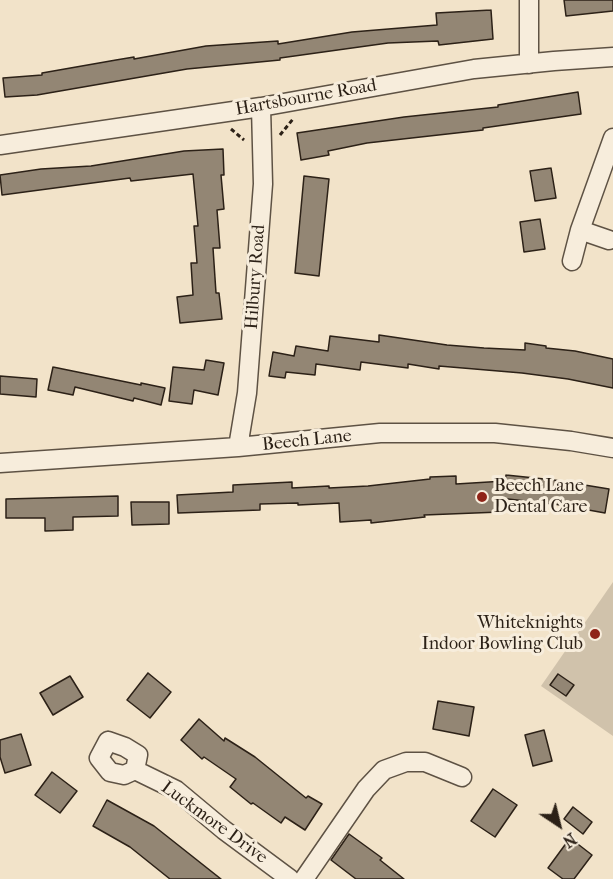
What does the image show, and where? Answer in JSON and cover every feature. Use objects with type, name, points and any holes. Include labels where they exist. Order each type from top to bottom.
[{"type":"street","points":[[529,0],[529,64]]},
{"type":"street","name":"Hartsbourne Road","points":[[0,145],[261,106],[474,69],[613,57]]},
{"type":"street","name":"Hilbury Road","points":[[238,447],[248,382],[263,184],[261,106]]},
{"type":"street","points":[[572,261],[580,230],[613,138]]},
{"type":"street","points":[[580,230],[609,240]]},
{"type":"street","name":"Beech Lane","points":[[0,463],[238,447],[380,433],[495,433],[613,448]]},
{"type":"street","points":[[304,879],[366,789],[384,770],[406,762],[425,762],[462,777]]},
{"type":"street","name":"Luckmore Drive","points":[[135,770],[176,790],[224,830],[290,879]]},
{"type":"shaded area","name":"Whiteknights Indoor Bowling Club","points":[[613,582],[613,736],[541,686]]},
{"type":"building","points":[[564,0],[613,0],[613,11],[566,16]]},
{"type":"building","points":[[491,10],[493,39],[439,45],[438,41],[388,43],[280,58],[280,60],[187,69],[37,95],[5,97],[3,78],[42,75],[42,73],[206,46],[278,41],[278,44],[352,32],[437,25],[436,13]]},
{"type":"building","points":[[578,92],[581,114],[483,128],[483,130],[367,143],[328,151],[329,155],[301,160],[297,133],[404,117],[498,107],[498,105]]},
{"type":"building","points":[[223,149],[224,175],[221,175],[224,209],[217,210],[220,248],[213,248],[216,293],[219,293],[222,319],[180,323],[177,297],[193,295],[191,263],[197,263],[194,226],[198,226],[193,174],[131,181],[130,178],[2,195],[0,175],[41,169],[91,166],[184,151]]},
{"type":"building","points":[[551,168],[556,198],[535,201],[530,171]]},
{"type":"building","points":[[304,176],[329,179],[319,276],[295,273]]},
{"type":"building","points":[[540,219],[545,249],[524,252],[520,222]]},
{"type":"building","points":[[379,335],[484,348],[525,350],[525,343],[613,359],[613,388],[522,373],[439,366],[439,369],[408,364],[408,368],[361,362],[360,370],[316,364],[315,375],[286,372],[285,378],[269,376],[273,352],[294,356],[296,346],[328,351],[330,336],[379,342]]},
{"type":"building","points":[[206,360],[224,363],[218,395],[194,390],[192,404],[169,401],[173,367],[204,370]]},
{"type":"building","points":[[53,367],[165,388],[161,405],[134,398],[133,401],[75,387],[73,395],[48,390]]},
{"type":"building","points":[[0,376],[37,379],[36,397],[0,394]]},
{"type":"building","points":[[506,475],[609,489],[605,513],[499,498],[500,512],[424,515],[425,517],[371,523],[371,520],[340,522],[339,503],[260,504],[260,510],[178,513],[177,495],[233,492],[233,485],[292,482],[292,488],[329,486],[329,488],[456,476],[456,484],[505,481]]},
{"type":"building","points":[[118,496],[118,516],[73,517],[73,530],[45,531],[45,518],[6,518],[6,499]]},
{"type":"building","points":[[131,502],[169,502],[169,524],[132,525]]},
{"type":"building","points":[[148,673],[171,692],[150,718],[127,700]]},
{"type":"building","points":[[558,674],[574,685],[566,696],[550,685]]},
{"type":"building","points":[[70,676],[83,697],[53,715],[40,693]]},
{"type":"building","points":[[438,701],[474,707],[469,736],[433,729]]},
{"type":"building","points":[[199,719],[224,741],[225,738],[255,757],[306,798],[308,796],[322,804],[305,830],[285,817],[281,823],[253,803],[251,804],[230,787],[236,779],[204,757],[202,759],[181,740]]},
{"type":"building","points":[[544,730],[552,761],[533,766],[525,735]]},
{"type":"building","points":[[21,734],[31,765],[5,773],[0,757],[0,740]]},
{"type":"building","points":[[52,772],[77,791],[60,813],[35,795]]},
{"type":"building","points":[[493,789],[517,805],[495,837],[471,821]]},
{"type":"building","points":[[107,800],[154,826],[221,879],[170,879],[130,847],[93,826]]},
{"type":"building","points":[[573,807],[592,822],[583,834],[564,819]]},
{"type":"building","points":[[349,834],[382,858],[380,860],[404,879],[356,879],[331,860]]},
{"type":"building","points":[[570,838],[592,855],[574,879],[563,879],[548,868]]},
{"type":"place","name":"Beech Lane Dental Care","points":[[482,497]]},
{"type":"place","name":"Whiteknights Indoor Bowling Club","points":[[595,634]]}]
